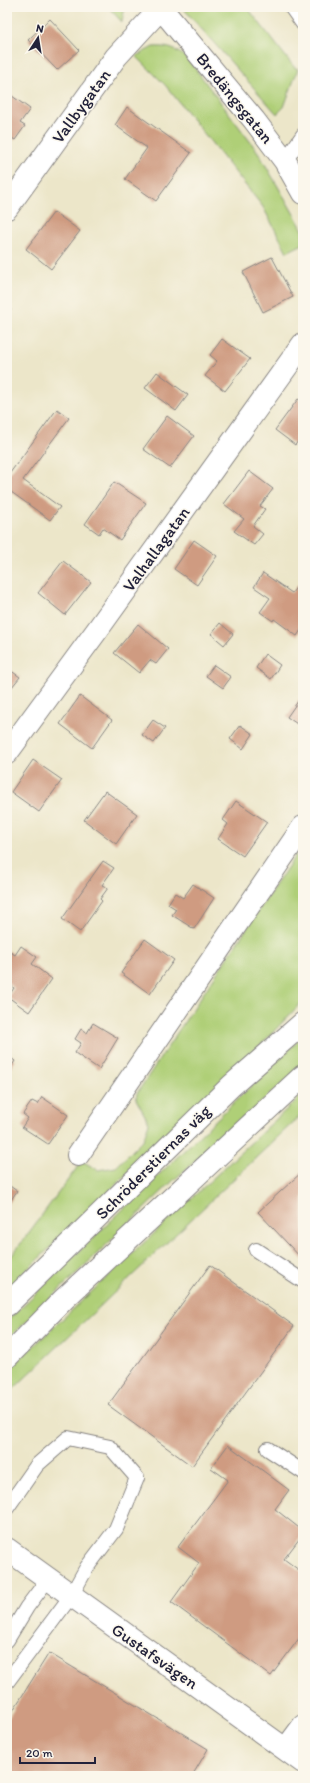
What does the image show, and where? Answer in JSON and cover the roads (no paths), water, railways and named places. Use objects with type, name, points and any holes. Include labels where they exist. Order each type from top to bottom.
[{"type":"street","name":"Bredängsgatan","points":[[160,7],[254,120],[285,161],[303,193]]},
{"type":"street","name":"Vallbygatan","points":[[7,208],[116,57],[160,7]]},
{"type":"street","name":"Valhallagatan","points":[[7,753],[303,344]]},
{"type":"street","points":[[78,1155],[303,827]]},
{"type":"street","name":"Schröderstiernas väg","points":[[7,1305],[231,1086],[303,1023]]},
{"type":"street","points":[[7,1357],[64,1299],[303,1076]]},
{"type":"street","name":"Gustafsvägen","points":[[7,1549],[294,1756]]},
{"type":"street","points":[[294,1756],[303,1726]]},
{"type":"lane","points":[[291,7],[303,24]]},
{"type":"lane","points":[[285,161],[303,135]]},
{"type":"lane","points":[[256,1250],[303,1281]]},
{"type":"lane","points":[[7,1508],[38,1465],[68,1438],[110,1447],[137,1478],[116,1529],[87,1567],[71,1596],[7,1682]]},
{"type":"lane","points":[[268,1449],[303,1472]]},
{"type":"lane","points":[[7,1640],[27,1607],[48,1579]]}]
